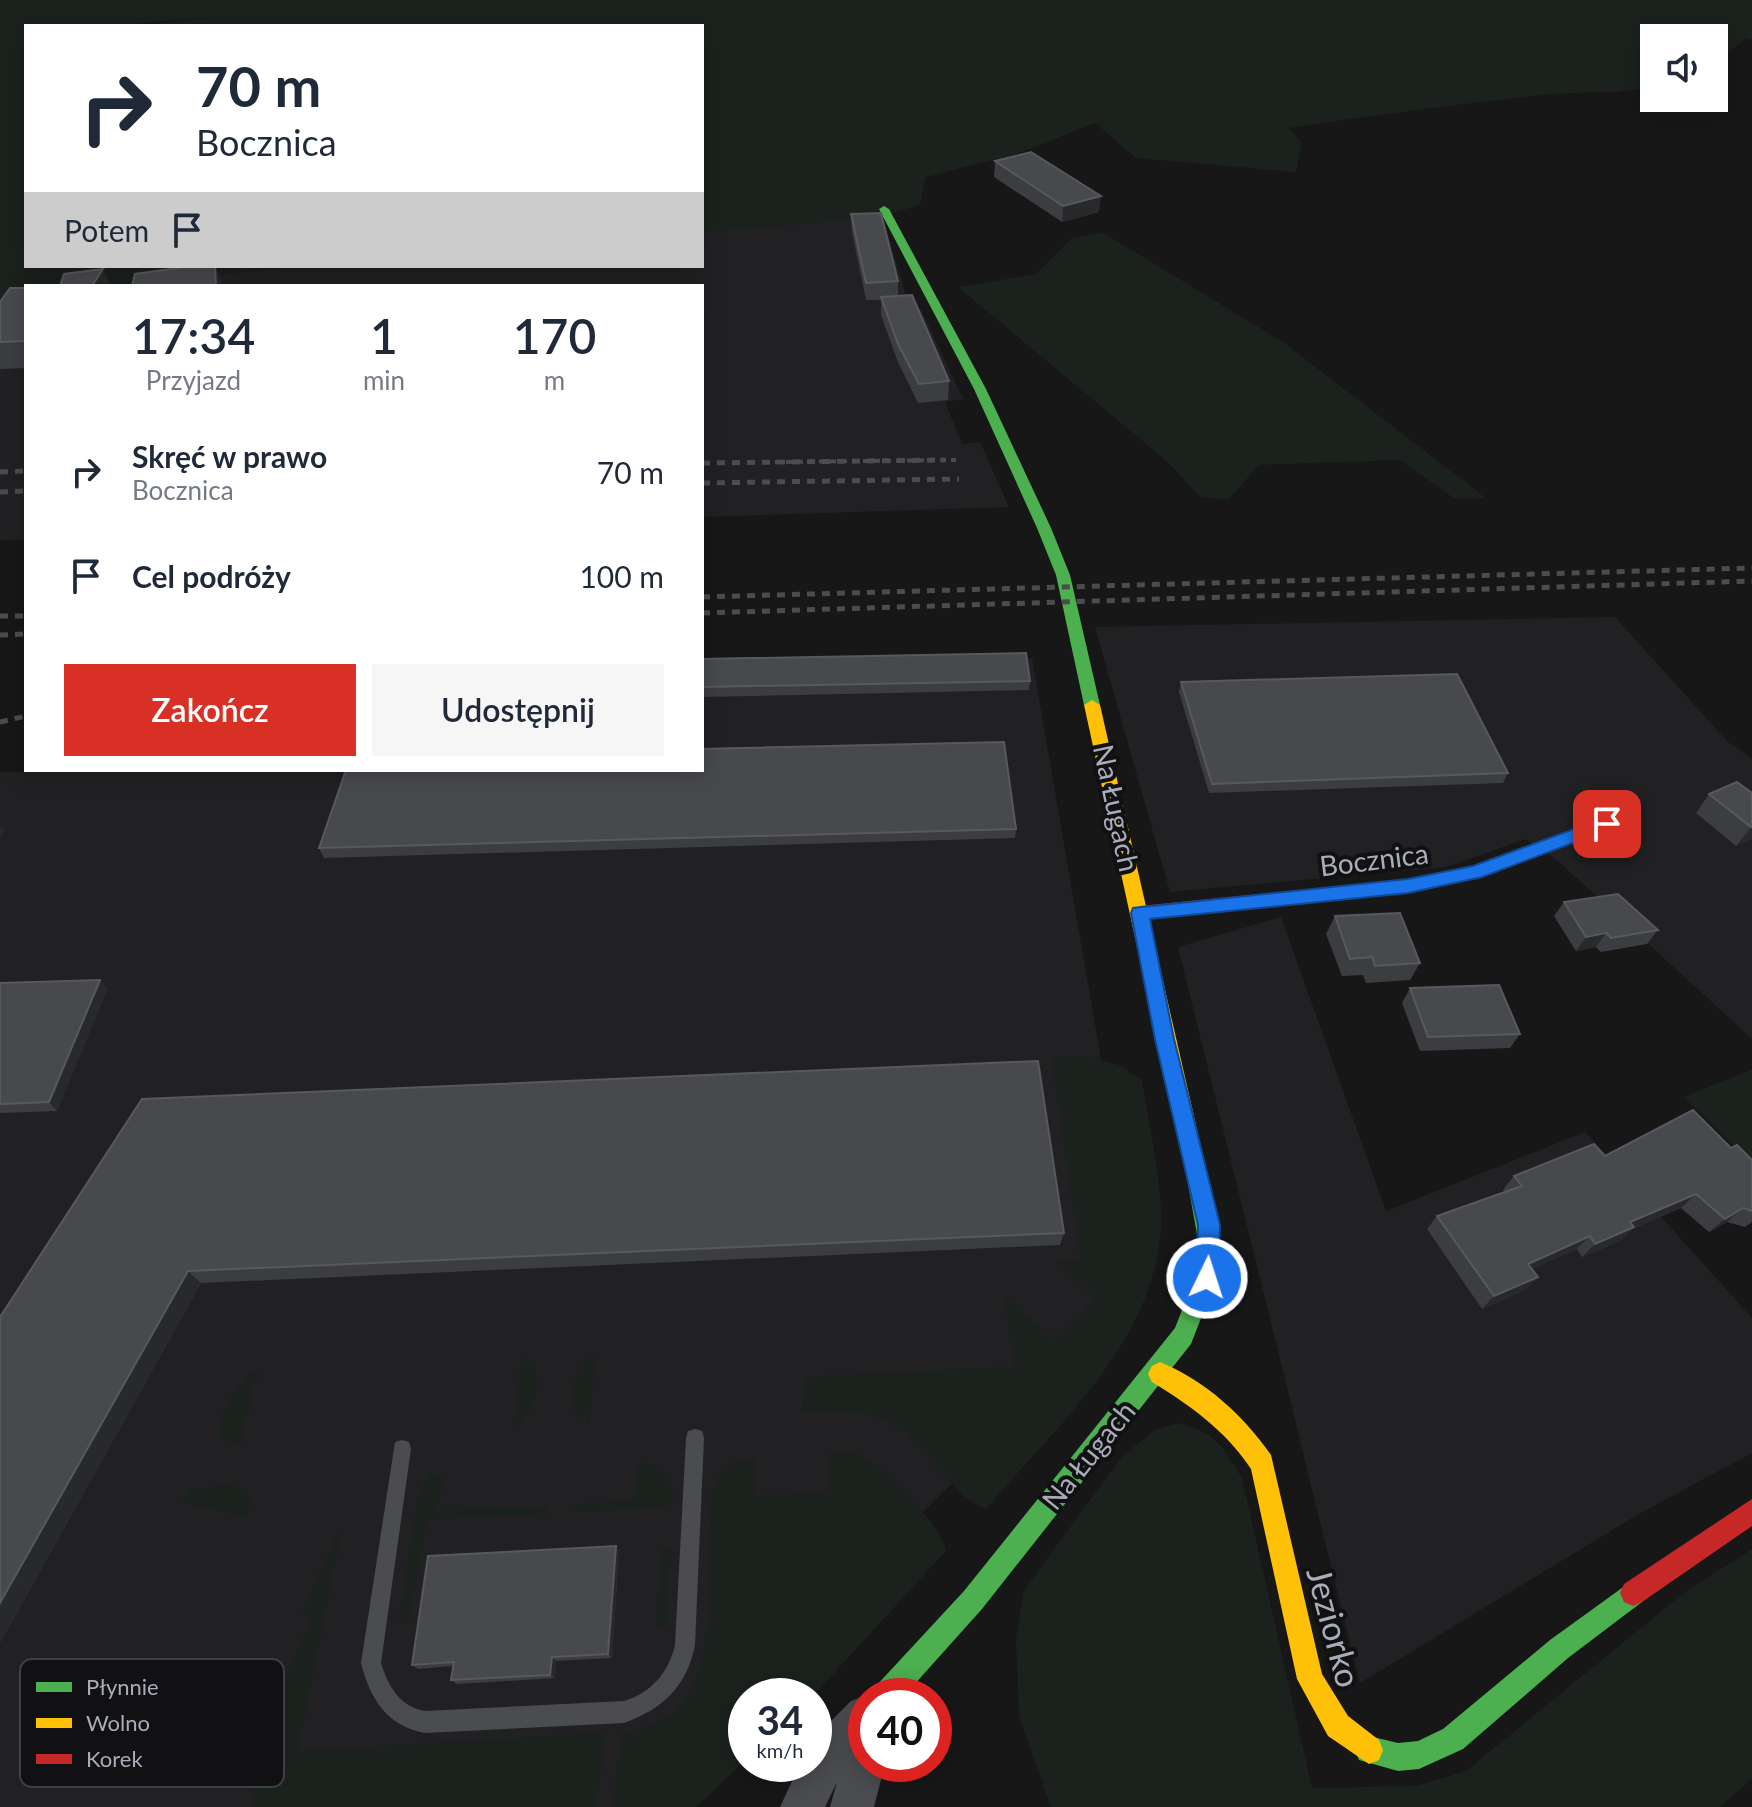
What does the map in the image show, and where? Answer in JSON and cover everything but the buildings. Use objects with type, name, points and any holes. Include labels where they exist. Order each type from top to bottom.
[{"type":"street","name":"Na Ługach","points":[[884,209],[951,333],[1038,513],[1063,575],[1140,913],[1164,1039],[1209,1225],[1207,1278],[1183,1334],[1160,1374],[1127,1404],[1026,1534],[904,1678]]},
{"type":"street","name":"Bocznica","points":[[1140,913],[1408,886],[1475,872],[1607,824]]},
{"type":"street","name":"Jeziorko","points":[[1160,1374],[1207,1401],[1243,1433],[1262,1464],[1310,1679],[1319,1700],[1342,1735],[1363,1748],[1387,1755],[1416,1756],[1442,1747],[1559,1649],[1673,1562],[1752,1511]]},
{"type":"street","points":[[802,1807],[828,1754],[848,1734]]},
{"type":"street","points":[[852,1807],[859,1782]]},
{"type":"lane","points":[[402,1449],[371,1663],[384,1696],[400,1713],[425,1722],[624,1712],[642,1707],[664,1689],[680,1665],[685,1645],[695,1438]]},
{"type":"shaded area","points":[[0,0],[1752,0],[1752,40],[1745,39],[1728,53],[1728,24],[1640,24],[1640,88],[1551,94],[1289,128],[1302,143],[1296,172],[1136,158],[1095,123],[1016,154],[926,177],[920,205],[879,217],[704,232],[704,24],[150,24],[228,16],[137,24],[24,24],[24,268],[283,268],[105,284],[24,284],[24,304],[0,311]]},
{"type":"shaded area","points":[[867,216],[886,228],[910,309],[921,309],[963,399],[945,402],[962,444],[980,442],[1009,507],[704,517],[704,284],[110,284],[283,268],[704,268],[704,231]]},
{"type":"shaded area","points":[[1102,232],[1283,342],[1486,498],[1455,499],[1400,460],[1259,465],[1228,500],[1201,497],[1164,459],[958,287],[1036,274],[1072,238]]},
{"type":"shaded area","points":[[24,302],[24,540],[0,540],[0,308]]},
{"type":"shaded area","points":[[1615,617],[1728,742],[1752,759],[1752,1039],[1556,859],[1526,839],[1446,867],[1170,892],[1095,627]]},
{"type":"shaded area","points":[[1032,658],[1142,1298],[753,1678],[728,1678],[728,1702],[621,1807],[0,1807],[0,772],[704,772],[704,666]]},
{"type":"shaded area","points":[[1281,917],[1386,1211],[1585,1132],[1752,1318],[1752,1453],[1639,1514],[1360,1683],[1178,947]]},
{"type":"shaded area","points":[[1085,1056],[1119,1065],[1142,1080],[1160,1191],[1158,1252],[1147,1294],[1128,1334],[1104,1372],[986,1509],[965,1496],[899,1428],[886,1420],[854,1412],[802,1413],[803,1377],[1013,1367],[1005,1296],[1055,1341],[1096,1297],[1056,1261],[1081,1259],[1051,1058]]},
{"type":"shaded area","points":[[1752,1069],[1752,1164],[1684,1097]]},
{"type":"shaded area","points":[[595,1355],[589,1424],[575,1414],[573,1388],[582,1365]]},
{"type":"shaded area","points":[[522,1358],[535,1369],[536,1395],[526,1418],[512,1428]]},
{"type":"shaded area","points":[[258,1371],[240,1443],[219,1438],[221,1421],[230,1399],[244,1380]]},
{"type":"shaded area","points":[[1178,1423],[1202,1431],[1217,1442],[1242,1478],[1312,1788],[1416,1786],[1466,1771],[1685,1592],[1752,1549],[1752,1779],[1720,1807],[1051,1807],[1019,1716],[1016,1639],[1024,1590],[1121,1458],[1154,1430]]},
{"type":"shaded area","points":[[853,1452],[878,1467],[922,1511],[934,1526],[946,1551],[830,1678],[728,1678],[728,1777],[696,1807],[613,1807],[621,1733],[648,1726],[669,1715],[684,1701],[701,1663],[707,1616],[711,1498],[716,1481],[731,1465],[754,1458],[755,1496],[829,1493],[828,1454]]},
{"type":"shaded area","points":[[646,1463],[658,1469],[670,1482],[673,1501],[667,1507],[569,1512],[570,1505],[634,1501],[636,1469]]},
{"type":"shaded area","points":[[431,1473],[442,1480],[437,1512],[549,1506],[549,1513],[427,1519],[409,1622],[398,1623],[419,1491]]},
{"type":"shaded area","points":[[230,1485],[239,1487],[250,1497],[247,1517],[180,1502],[191,1490]]},
{"type":"shaded area","points":[[336,1535],[340,1536],[298,1751],[605,1733],[596,1807],[255,1807],[247,1787],[284,1787],[284,1683],[312,1616],[302,1613]]},
{"type":"shaded area","points":[[660,1547],[671,1547],[668,1625],[656,1626]]},
{"type":"railway","points":[[851,461],[945,460]]},
{"type":"railway","points":[[851,461],[956,460]]},
{"type":"railway","points":[[704,463],[851,461]]},
{"type":"railway","points":[[775,462],[851,461]]},
{"type":"railway","points":[[0,472],[24,471]]},
{"type":"railway","points":[[704,483],[959,479]]},
{"type":"railway","points":[[0,492],[24,491]]},
{"type":"railway","points":[[704,597],[1752,568]]},
{"type":"railway","points":[[704,613],[1752,581]]},
{"type":"railway","points":[[0,616],[24,616]]},
{"type":"railway","points":[[0,635],[24,634]]},
{"type":"railway","points":[[0,722],[24,716]]},
{"type":"traffic: fast","points":[[884,209],[980,389],[1044,528],[1063,575],[1092,705]]},
{"type":"traffic: fast","points":[[902,1678],[973,1600],[1183,1336],[1204,1282],[1209,1240],[1193,1156]]},
{"type":"traffic: fast","points":[[1369,1750],[1398,1757],[1419,1755],[1453,1739],[1559,1649],[1633,1593]]},
{"type":"traffic: slow","points":[[1092,705],[1193,1156]]},
{"type":"traffic: slow","points":[[1160,1374],[1217,1412],[1241,1435],[1262,1464],[1310,1679],[1338,1726],[1369,1750]]},
{"type":"traffic: jam","points":[[1140,913],[1408,886],[1475,872],[1607,824]]},
{"type":"traffic: jam","points":[[1633,1593],[1752,1511]]},
{"type":"route","points":[[1207,1278],[1209,1225],[1164,1039],[1140,913],[1408,886],[1475,872],[1607,824]]}]
